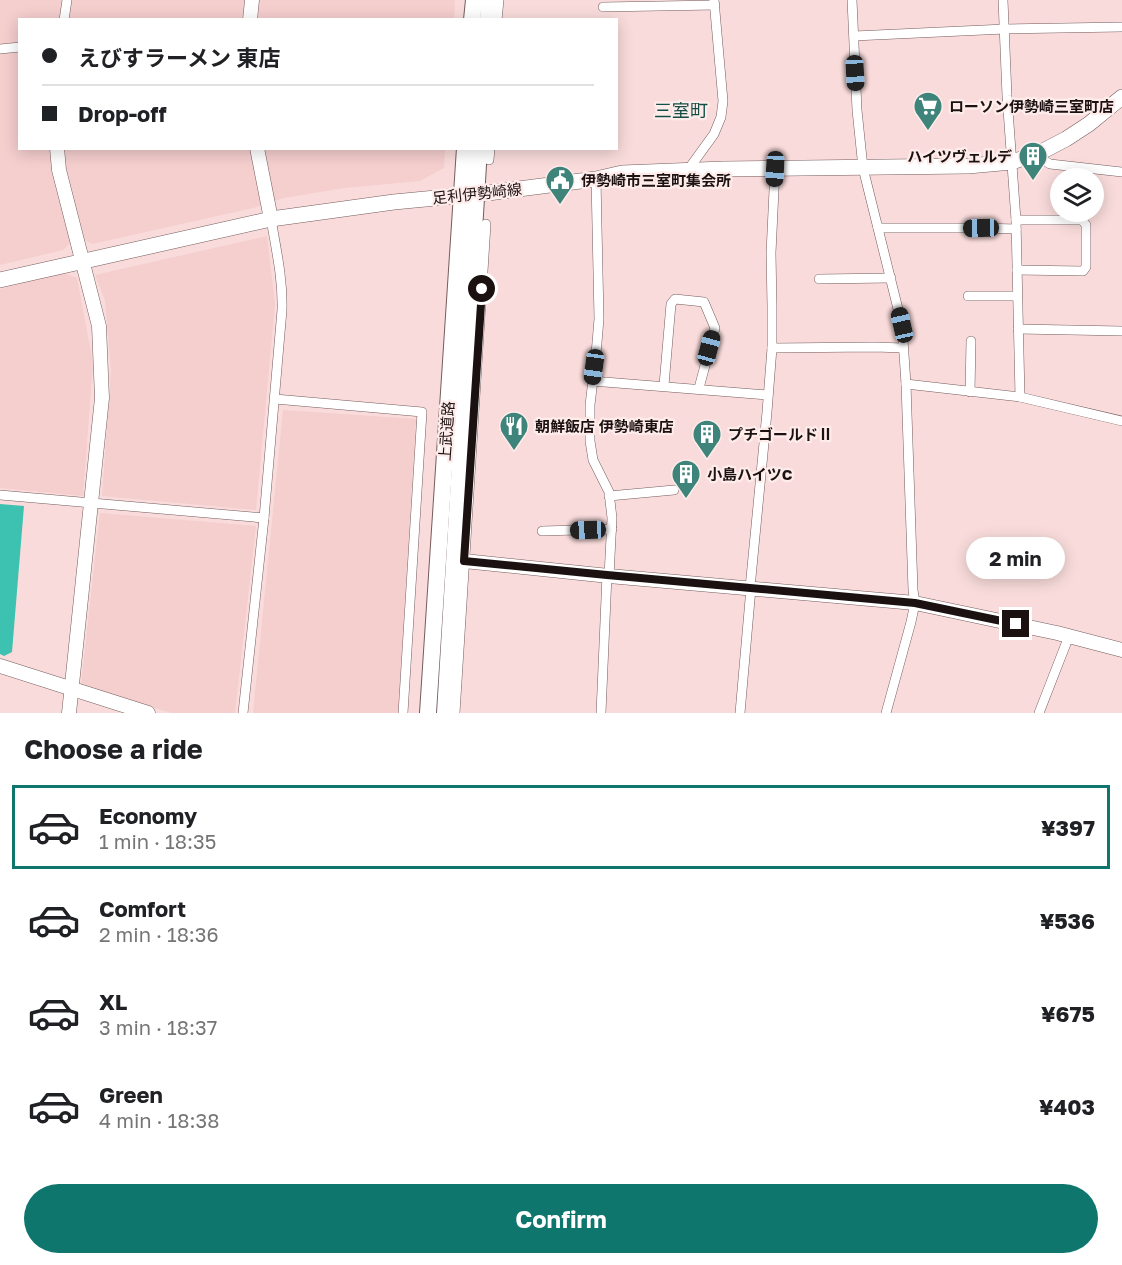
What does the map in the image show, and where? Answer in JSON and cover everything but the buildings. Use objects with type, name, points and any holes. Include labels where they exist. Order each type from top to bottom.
[{"type":"highway","points":[[472,18],[474,0]]},
{"type":"highway","points":[[488,18],[489,0]]},
{"type":"highway","name":"上武道路","points":[[446,713],[470,294],[469,194],[465,150]]},
{"type":"highway","name":"上武道路","points":[[428,713],[469,194],[484,154]]},
{"type":"main road","name":"足利伊勢崎線","points":[[0,280],[271,219],[394,202],[488,194],[596,179],[622,173],[968,166],[1012,162],[1040,153],[1066,139],[1122,97]]},
{"type":"street","points":[[64,18],[67,0]]},
{"type":"street","points":[[250,18],[252,0]]},
{"type":"street","points":[[497,18],[499,0]]},
{"type":"street","points":[[852,0],[857,110],[863,168],[902,325],[906,384],[915,603],[885,713]]},
{"type":"street","points":[[1004,0],[1007,96],[1016,225],[1020,397]]},
{"type":"street","points":[[603,7],[715,3],[723,101],[721,117],[714,134],[688,170]]},
{"type":"street","points":[[854,36],[1005,29],[1122,27]]},
{"type":"street","points":[[0,49],[18,47]]},
{"type":"street","points":[[57,150],[59,170],[99,326],[102,398],[69,713]]},
{"type":"street","points":[[243,713],[264,518],[283,291],[257,150]]},
{"type":"street","points":[[1040,153],[1043,160],[1050,164],[1122,172]]},
{"type":"street","points":[[740,713],[768,395],[775,169]]},
{"type":"street","points":[[596,179],[599,319],[590,405],[590,441],[593,460],[609,492],[612,518],[601,713]]},
{"type":"street","points":[[878,228],[1016,225],[1082,220],[1086,225],[1086,267],[1083,272],[1017,270]]},
{"type":"street","points":[[455,713],[486,224]]},
{"type":"street","points":[[819,279],[891,278]]},
{"type":"street","points":[[470,294],[481,310]]},
{"type":"street","points":[[968,296],[1017,296]]},
{"type":"street","points":[[664,386],[670,304],[675,299],[704,302],[715,328],[699,388]]},
{"type":"street","points":[[1018,329],[1122,331]]},
{"type":"street","points":[[969,392],[971,341]]},
{"type":"street","points":[[771,348],[903,348]]},
{"type":"street","points":[[592,381],[768,395]]},
{"type":"street","points":[[906,384],[1020,397],[1122,421]]},
{"type":"street","points":[[275,399],[422,412],[403,713]]},
{"type":"street","points":[[609,496],[674,490]]},
{"type":"street","points":[[0,495],[264,518]]},
{"type":"street","points":[[542,531],[612,529]]},
{"type":"street","points":[[464,561],[915,603],[1069,636],[1122,650]]},
{"type":"street","points":[[1039,713],[1069,636]]},
{"type":"street","points":[[0,666],[148,713]]},
{"type":"shaded area","points":[[0,0],[455,0],[454,18],[18,18],[18,150],[445,150],[444,168],[420,181],[344,188],[284,198],[253,208],[92,244],[82,239],[69,244],[63,250],[0,265]]},
{"type":"shaded area","points":[[267,236],[275,304],[256,510],[102,496],[111,370],[105,300],[95,275]]},
{"type":"shaded area","points":[[64,273],[77,278],[93,363],[83,496],[0,488],[0,289]]},
{"type":"shaded area","points":[[283,410],[416,419],[398,713],[253,713]]},
{"type":"shaded area","points":[[100,513],[256,526],[235,713],[171,713],[81,685]]},
{"type":"water","points":[[0,504],[24,506],[12,652],[4,656],[0,654]]},
{"type":"place","name":"ローソン伊勢崎三室町店","points":[[928,132]]},
{"type":"place","name":"ハイツヴェルデ","points":[[1033,182]]},
{"type":"place","name":"伊勢崎市三室町集会所","points":[[560,206]]},
{"type":"place","name":"朝鮮飯店 伊勢崎東店","points":[[514,452]]},
{"type":"place","name":"プチゴールドⅡ","points":[[707,460]]},
{"type":"place","name":"小島ハイツC","points":[[686,500]]},
{"type":"district","name":"三室町","points":[[681,110]]},
{"type":"route","points":[[482,289],[464,561],[875,598],[915,603],[1016,624]]}]
